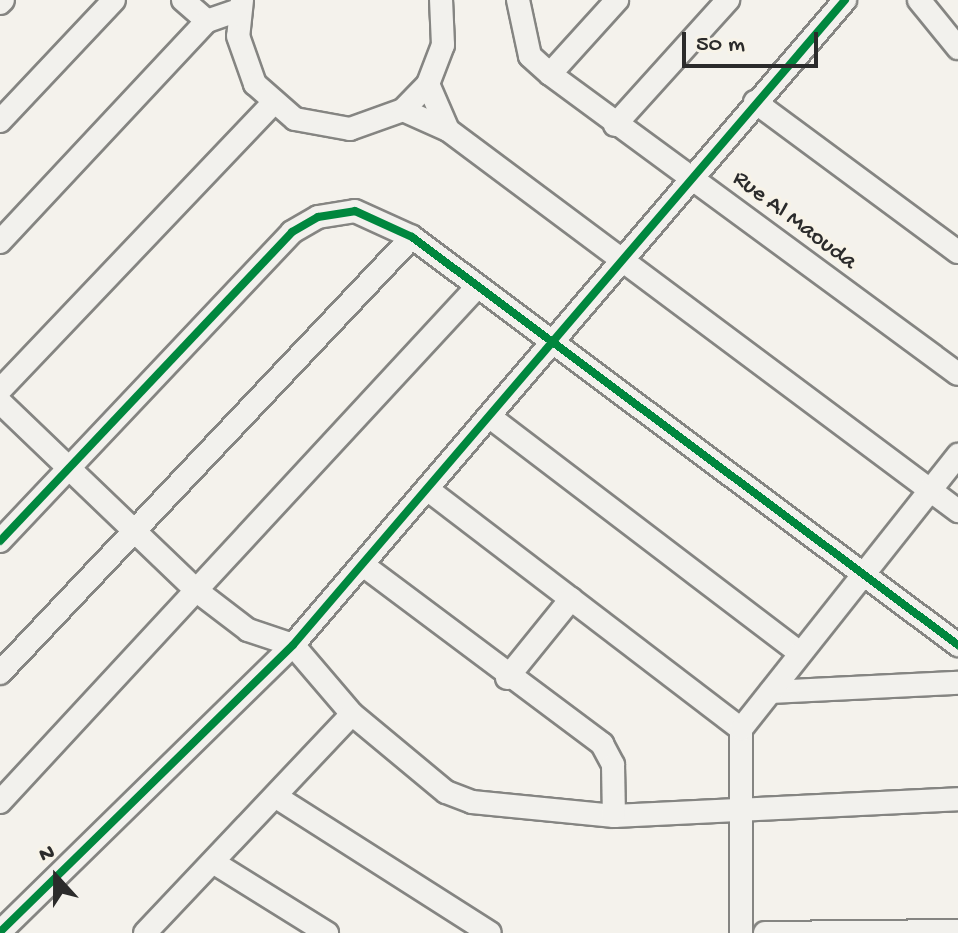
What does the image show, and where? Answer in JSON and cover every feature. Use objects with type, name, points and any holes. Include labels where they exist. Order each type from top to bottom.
[{"type":"street","points":[[0,121],[114,0]]},
{"type":"street","points":[[183,0],[207,21]]},
{"type":"street","points":[[0,242],[207,21],[241,5],[244,61],[272,104],[322,128],[350,129],[403,110],[428,84],[443,45],[441,0]]},
{"type":"street","name":"Rue Al Maouda","points":[[518,0],[530,56],[550,74],[615,125],[691,177],[958,374]]},
{"type":"street","points":[[550,74],[617,0]]},
{"type":"street","points":[[615,125],[728,0]]},
{"type":"street","points":[[0,932],[293,645],[624,262],[691,177],[845,0]]},
{"type":"street","points":[[919,0],[958,48]]},
{"type":"street","points":[[428,84],[448,130]]},
{"type":"street","points":[[755,102],[958,252]]},
{"type":"street","points":[[0,390],[272,104]]},
{"type":"street","points":[[403,110],[448,130],[958,511]]},
{"type":"street","points":[[0,541],[67,467],[302,224],[355,211],[412,237],[476,288],[958,645]]},
{"type":"street","points":[[0,673],[412,237]]},
{"type":"street","points":[[0,802],[476,288]]},
{"type":"street","points":[[0,402],[197,591],[248,630],[293,645],[352,714],[425,779],[472,802],[614,816],[958,799]]},
{"type":"street","points":[[490,417],[800,653]]},
{"type":"street","points":[[741,933],[741,729],[958,455]]},
{"type":"street","points":[[427,489],[741,729]]},
{"type":"street","points":[[363,565],[507,678],[602,744],[613,765],[614,816]]},
{"type":"street","points":[[507,678],[571,599]]},
{"type":"street","points":[[771,692],[958,683]]},
{"type":"street","points":[[155,930],[352,714]]},
{"type":"street","points":[[278,798],[490,933]]},
{"type":"street","points":[[216,864],[327,933]]},
{"type":"street","points":[[765,933],[958,931]]},
{"type":"cycle path","points":[[0,932],[293,645],[845,0]]},
{"type":"cycle path","points":[[0,541],[292,232],[318,217],[355,211],[412,237],[958,645]]}]
